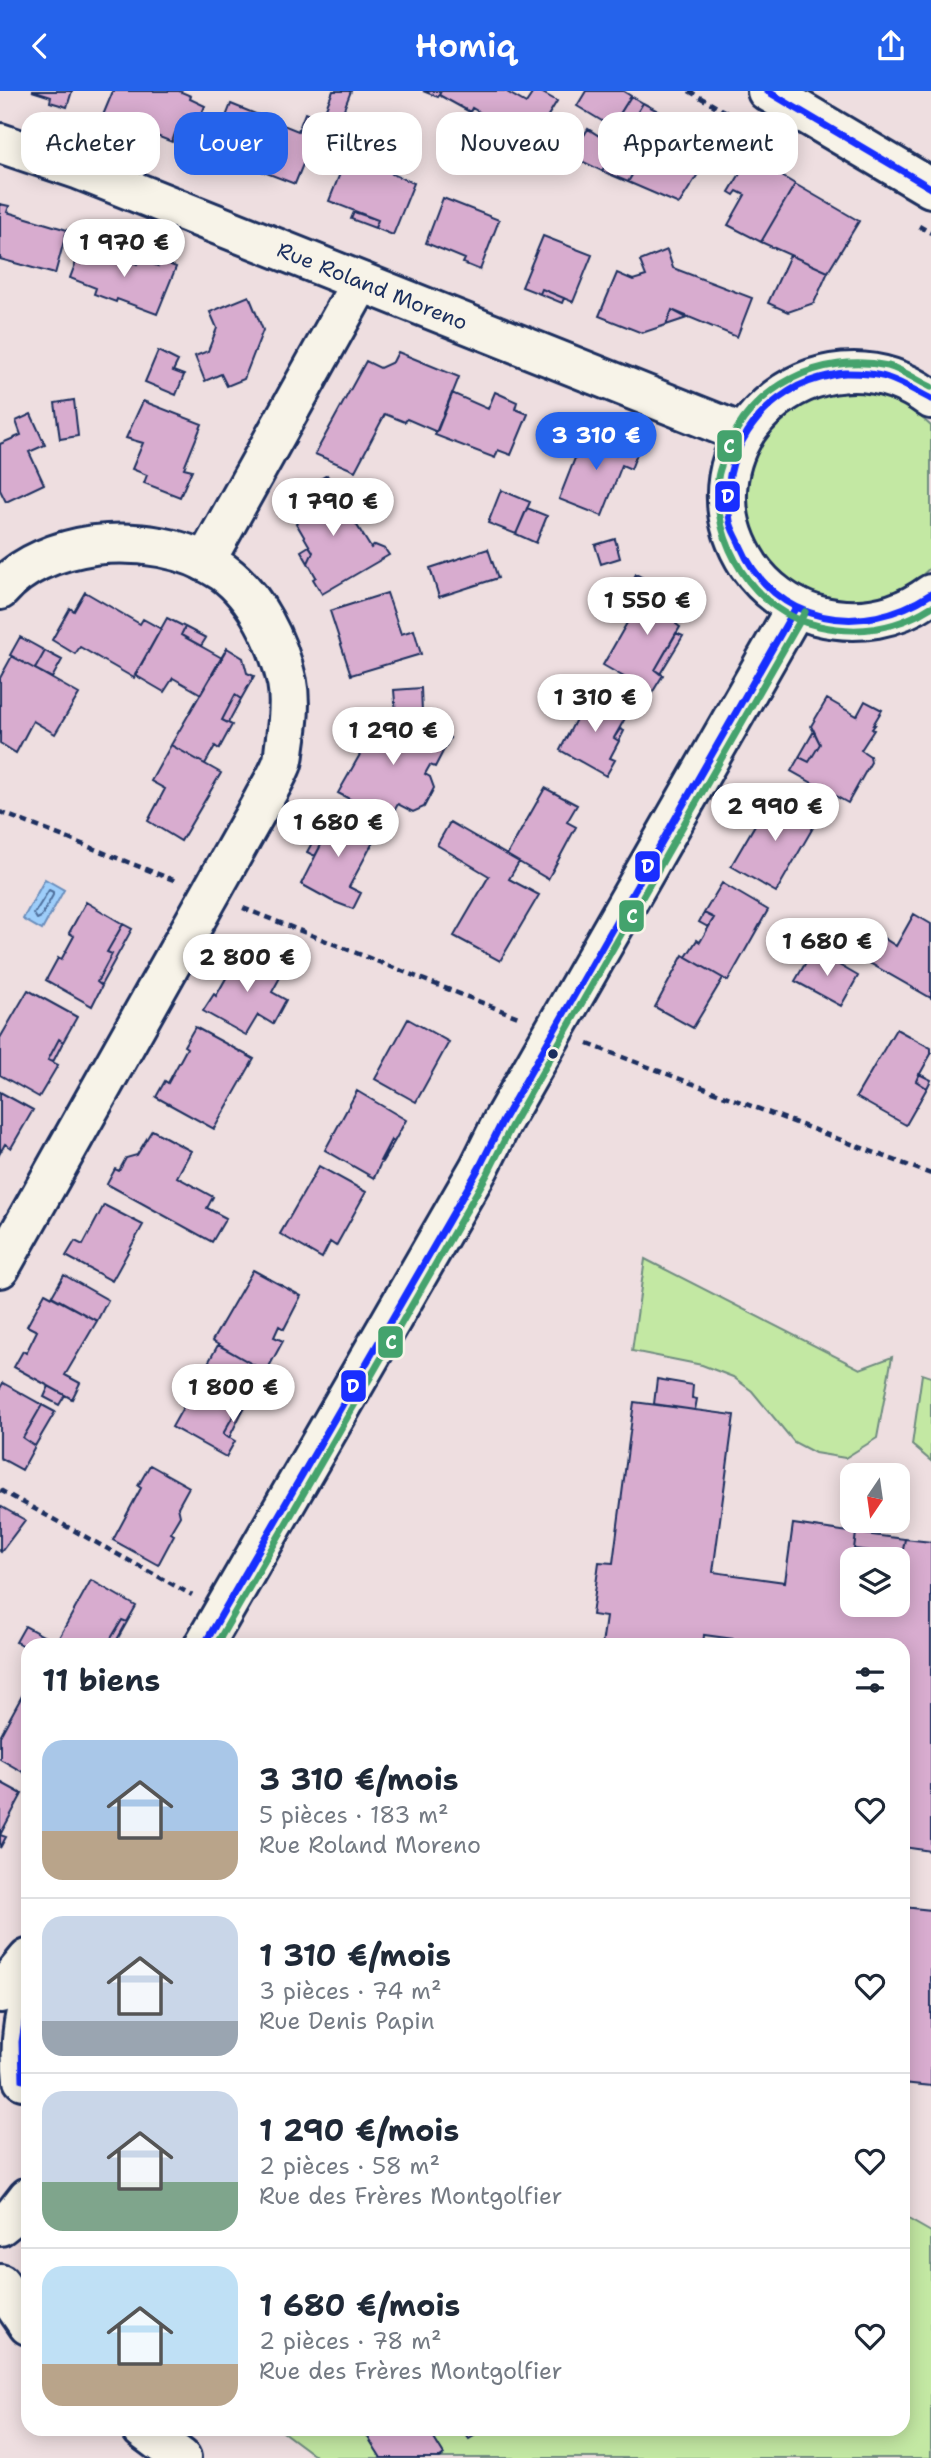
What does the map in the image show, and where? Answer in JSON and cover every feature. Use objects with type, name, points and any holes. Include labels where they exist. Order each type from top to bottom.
[{"type":"street","points":[[767,91],[931,188]]},
{"type":"street","name":"Rue Roland Moreno","points":[[0,143],[80,170],[744,434]]},
{"type":"street","points":[[205,562],[360,282]]},
{"type":"street","points":[[931,400],[916,388],[886,376],[852,371],[825,374],[800,383],[782,393],[759,414],[744,434],[733,458],[728,488],[728,509],[735,539],[755,575],[768,588],[796,607],[831,619],[857,621],[890,616],[918,604],[931,594]]},
{"type":"street","points":[[0,590],[31,565],[69,549],[104,544],[176,550],[205,562],[225,574],[241,589],[261,616],[287,683],[289,725],[282,765],[0,1268]]},
{"type":"street","points":[[208,1638],[479,1168],[553,1031],[796,607]]},
{"type":"street","points":[[0,1993],[21,1968]]},
{"type":"street","points":[[17,2076],[21,2037]]},
{"type":"street","points":[[0,2226],[21,2206]]},
{"type":"street","points":[[0,2284],[21,2315]]},
{"type":"street","points":[[151,2436],[181,2458]]},
{"type":"path","points":[[0,812],[553,1031],[931,1174]]},
{"type":"path","points":[[0,1490],[223,1612]]},
{"type":"green space","points":[[844,390],[870,393],[901,403],[931,426],[931,567],[900,591],[871,602],[835,602],[817,597],[785,579],[761,553],[751,532],[747,510],[751,466],[772,428],[788,412],[808,400]]},
{"type":"green space","points":[[645,1259],[860,1369],[892,1357],[877,1438],[845,1458],[815,1453],[794,1442],[752,1391],[733,1377],[702,1365],[632,1351]]},
{"type":"green space","points":[[922,1374],[931,1377],[931,1461],[912,1445]]},
{"type":"green space","points":[[910,2220],[931,2232],[931,2458],[318,2458],[288,2436],[910,2436]]},
{"type":"water","points":[[45,879],[64,890],[42,930],[23,919]]},
{"type":"building","points":[[32,91],[72,91],[67,107],[50,102],[51,97]]},
{"type":"building","points":[[113,91],[179,91],[205,106],[203,112],[174,112],[172,142],[160,137],[160,112],[104,112]]},
{"type":"building","points":[[333,91],[351,91],[343,112],[324,112]]},
{"type":"building","points":[[423,91],[441,91],[438,97]]},
{"type":"building","points":[[441,91],[505,91],[526,103],[534,91],[539,91],[557,101],[550,112],[479,112],[472,108],[470,112],[439,95]]},
{"type":"building","points":[[586,91],[623,91],[631,96],[621,112],[598,112],[598,119],[577,106]]},
{"type":"building","points":[[631,96],[643,103],[638,112],[621,112]]},
{"type":"building","points":[[643,103],[660,112],[638,112]]},
{"type":"building","points":[[231,104],[251,112],[228,112]]},
{"type":"building","points":[[302,121],[302,167],[295,184],[272,175],[288,175],[288,127],[298,131]]},
{"type":"building","points":[[588,129],[598,135],[598,169],[584,162],[584,135]]},
{"type":"building","points":[[339,175],[394,175],[414,183],[393,235],[375,228],[378,220],[329,201]]},
{"type":"building","points":[[611,175],[632,175],[628,182]]},
{"type":"building","points":[[632,175],[697,175],[679,204],[628,182]]},
{"type":"building","points":[[739,175],[780,175],[795,184],[761,242],[728,225],[745,195],[737,191],[734,195],[729,192]]},
{"type":"building","points":[[795,184],[859,221],[828,272],[761,242]]},
{"type":"building","points":[[443,198],[499,220],[480,270],[463,263],[465,259],[426,243]]},
{"type":"building","points":[[0,204],[9,206],[7,212],[67,230],[55,274],[0,259]]},
{"type":"building","points":[[354,212],[378,220],[375,228],[351,219]]},
{"type":"building","points":[[543,236],[592,255],[573,302],[542,289],[540,294],[522,287]]},
{"type":"building","points":[[82,246],[137,264],[140,259],[158,266],[159,260],[176,267],[157,314],[117,299],[116,302],[94,294],[96,288],[70,278]]},
{"type":"building","points":[[667,250],[673,268],[752,298],[737,337],[672,310],[666,325],[642,333],[599,316],[617,273],[633,280],[646,276],[640,261]]},
{"type":"building","points":[[790,255],[828,272],[814,303],[788,312],[768,303]]},
{"type":"building","points":[[542,289],[564,298],[562,303],[540,294]]},
{"type":"building","points":[[249,296],[263,330],[244,379],[227,386],[221,374],[205,381],[195,356],[208,351],[217,328],[210,312]]},
{"type":"building","points":[[672,310],[687,318],[666,325]]},
{"type":"building","points":[[158,351],[178,361],[173,371],[184,375],[176,395],[145,382]]},
{"type":"building","points":[[398,352],[459,377],[437,432],[407,419],[405,422],[385,414],[355,471],[315,454],[366,361],[380,368],[393,362]]},
{"type":"building","points":[[495,392],[517,402],[515,409],[528,414],[511,455],[498,450],[495,458],[435,435],[452,393],[488,409]]},
{"type":"building","points":[[74,400],[78,436],[60,439],[55,403]]},
{"type":"building","points":[[143,401],[202,424],[184,468],[192,470],[180,497],[144,483],[147,475],[132,469],[143,443],[126,438]]},
{"type":"building","points":[[31,414],[45,445],[29,452],[44,484],[6,502],[0,490],[0,444],[21,435],[16,421]]},
{"type":"building","points":[[586,430],[638,451],[631,469],[622,465],[602,516],[559,499]]},
{"type":"building","points":[[327,475],[340,498],[333,502],[320,479]]},
{"type":"building","points":[[320,479],[333,502],[340,498],[371,548],[375,545],[385,549],[389,555],[322,594],[308,563],[313,552],[296,523],[301,520],[292,507],[295,495]]},
{"type":"building","points":[[501,490],[530,502],[516,534],[488,523]]},
{"type":"building","points":[[527,508],[547,516],[536,543],[516,534]]},
{"type":"building","points":[[615,539],[620,558],[601,564],[595,545]]},
{"type":"building","points":[[309,546],[313,552],[308,563],[301,551]]},
{"type":"building","points":[[488,549],[498,578],[439,597],[430,568]]},
{"type":"building","points":[[636,574],[650,582],[637,607],[622,598]]},
{"type":"building","points":[[652,579],[673,591],[670,597],[686,607],[676,624],[680,627],[655,670],[663,675],[652,693],[603,665]]},
{"type":"building","points":[[85,592],[140,624],[143,619],[161,629],[134,678],[80,647],[75,654],[52,640],[70,608],[74,611]]},
{"type":"building","points":[[387,593],[401,634],[414,630],[421,654],[351,675],[330,611]]},
{"type":"building","points":[[167,618],[185,627],[181,635],[222,658],[201,694],[173,678],[164,692],[135,675]]},
{"type":"building","points":[[185,627],[206,638],[201,646],[181,635]]},
{"type":"building","points":[[676,633],[683,636],[660,674],[655,670]]},
{"type":"building","points":[[20,637],[45,651],[35,669],[10,655]]},
{"type":"building","points":[[227,648],[243,658],[247,673],[254,676],[241,699],[235,695],[222,720],[232,725],[219,749],[215,746],[205,764],[171,745]]},
{"type":"building","points":[[45,651],[62,660],[52,678],[35,669]]},
{"type":"building","points":[[12,656],[79,694],[55,734],[33,721],[16,753],[0,743],[0,678]]},
{"type":"building","points":[[421,688],[422,712],[396,714],[394,690]]},
{"type":"building","points":[[590,692],[628,713],[614,738],[619,741],[610,758],[615,760],[606,776],[560,750]]},
{"type":"building","points":[[235,695],[241,699],[228,723],[222,720]]},
{"type":"building","points":[[827,699],[857,716],[865,701],[882,710],[873,725],[874,730],[861,750],[870,756],[871,762],[848,803],[791,771],[799,757],[809,762],[820,744],[811,726]]},
{"type":"building","points":[[375,712],[423,736],[426,731],[435,730],[450,738],[435,767],[430,765],[425,774],[430,777],[434,788],[424,807],[413,812],[398,804],[389,820],[338,793],[362,751],[355,748]]},
{"type":"building","points":[[620,729],[624,731],[619,741],[614,738]]},
{"type":"building","points":[[814,731],[820,744],[809,762],[799,757]]},
{"type":"building","points":[[171,745],[221,773],[181,841],[148,821],[165,789],[151,781]]},
{"type":"building","points":[[545,788],[577,805],[567,822],[576,827],[548,879],[507,855]]},
{"type":"building","points":[[773,794],[818,819],[776,892],[731,866]]},
{"type":"building","points":[[329,810],[377,835],[349,887],[361,893],[353,909],[301,884],[321,845],[313,841]]},
{"type":"building","points":[[450,822],[519,862],[509,879],[539,895],[500,961],[454,936],[489,876],[437,845]]},
{"type":"building","points":[[313,841],[321,845],[315,856],[307,852]]},
{"type":"building","points":[[722,883],[768,910],[728,981],[686,957],[697,940],[700,942],[714,918],[704,913]]},
{"type":"building","points":[[86,902],[123,924],[107,952],[112,954],[97,982],[102,986],[92,1006],[46,980],[74,936],[69,933]]},
{"type":"building","points":[[704,913],[714,918],[708,927],[699,922]]},
{"type":"building","points":[[914,914],[931,924],[931,998],[868,962],[882,937],[896,946]]},
{"type":"building","points":[[123,924],[132,929],[101,985],[97,982],[112,954],[107,952]]},
{"type":"building","points":[[243,948],[283,972],[272,992],[286,1000],[273,1024],[258,1015],[246,1035],[203,1011],[214,994],[216,996]]},
{"type":"building","points":[[813,950],[858,976],[841,1006],[795,981]]},
{"type":"building","points":[[683,955],[723,978],[693,1028],[655,1007]]},
{"type":"building","points":[[28,990],[77,1017],[63,1042],[59,1039],[48,1060],[58,1065],[39,1097],[0,1075],[0,1038]]},
{"type":"building","points":[[408,1019],[449,1042],[416,1102],[375,1079]]},
{"type":"building","points":[[195,1027],[254,1059],[214,1129],[156,1097],[165,1081],[168,1083]]},
{"type":"building","points":[[896,1029],[931,1048],[931,1054],[916,1081],[927,1088],[906,1125],[856,1097]]},
{"type":"building","points":[[59,1039],[63,1042],[53,1062],[48,1060]]},
{"type":"building","points":[[919,1074],[931,1080],[927,1088],[916,1081]]},
{"type":"building","points":[[357,1091],[406,1120],[394,1142],[391,1140],[374,1178],[325,1150]]},
{"type":"building","points":[[0,1092],[33,1110],[11,1148],[5,1144],[0,1153]]},
{"type":"building","points":[[152,1130],[191,1151],[177,1177],[213,1197],[207,1208],[226,1218],[212,1242],[107,1184],[115,1169],[119,1171],[126,1158],[137,1155]]},
{"type":"building","points":[[391,1140],[394,1142],[382,1162],[380,1161]]},
{"type":"building","points":[[319,1166],[366,1192],[336,1246],[330,1242],[322,1258],[280,1234]]},
{"type":"building","points":[[104,1205],[143,1225],[112,1281],[66,1256],[75,1241],[83,1245]]},
{"type":"building","points":[[253,1270],[301,1296],[284,1329],[279,1326],[274,1337],[283,1341],[266,1372],[212,1341]]},
{"type":"building","points":[[64,1275],[108,1300],[97,1321],[52,1296]]},
{"type":"building","points":[[45,1293],[97,1321],[65,1375],[80,1383],[72,1399],[14,1367],[23,1351],[26,1353],[37,1331],[27,1326]]},
{"type":"building","points":[[218,1345],[261,1369],[249,1390],[253,1393],[242,1412],[237,1409],[223,1434],[235,1441],[226,1457],[172,1427]]},
{"type":"building","points":[[657,1379],[693,1385],[692,1398],[697,1399],[695,1410],[654,1404]]},
{"type":"building","points":[[3,1383],[42,1405],[23,1438],[35,1446],[22,1470],[0,1458],[0,1388]]},
{"type":"building","points":[[49,1386],[65,1395],[59,1405],[44,1397]]},
{"type":"building","points":[[634,1402],[734,1415],[713,1572],[785,1582],[793,1524],[840,1531],[840,1533],[856,1533],[854,1547],[840,1547],[840,1617],[910,1617],[910,1547],[904,1547],[905,1539],[931,1542],[931,1851],[910,1848],[910,1638],[726,1638],[704,1635],[704,1638],[603,1638],[606,1617],[592,1615],[599,1562],[613,1563]]},
{"type":"building","points":[[42,1405],[55,1412],[35,1446],[23,1438]]},
{"type":"building","points":[[237,1409],[242,1412],[229,1438],[223,1434]]},
{"type":"building","points":[[150,1465],[189,1487],[178,1507],[180,1516],[170,1533],[174,1535],[158,1565],[113,1540],[141,1488],[138,1486]]},
{"type":"building","points":[[0,1506],[25,1520],[1,1552],[0,1551]]},
{"type":"building","points":[[856,1533],[905,1539],[904,1547],[854,1547]]},
{"type":"building","points":[[91,1580],[136,1606],[127,1622],[122,1620],[111,1638],[59,1638]]},
{"type":"building","points":[[122,1620],[127,1622],[118,1638],[111,1638]]},
{"type":"building","points":[[25,1626],[47,1638],[21,1638],[21,1644],[16,1642]]},
{"type":"building","points":[[21,1698],[21,1771],[0,1759],[0,1736]]},
{"type":"building","points":[[0,1782],[21,1796],[0,1835]]},
{"type":"building","points":[[0,1835],[6,1837],[0,1848]]},
{"type":"building","points":[[910,1908],[931,1910],[931,2086],[910,2084]]},
{"type":"building","points":[[367,2436],[432,2436],[444,2455],[440,2458],[381,2458]]},
{"type":"transit line","name":"D","points":[[767,91],[931,188]]},
{"type":"transit line","name":"C","points":[[931,387],[894,368],[863,363],[838,364],[790,379],[770,392],[752,409],[737,429],[718,478],[722,527],[730,550],[741,571],[756,590],[775,606],[795,618],[819,626],[848,630],[891,625],[931,607]]},
{"type":"transit line","name":"D","points":[[931,399],[894,380],[867,374],[837,374],[798,386],[779,398],[748,432],[737,452],[730,474],[728,497],[732,527],[755,572],[774,593],[797,608],[822,616],[849,619],[877,617],[904,608],[931,594]]},
{"type":"transit line","name":"D","points":[[208,1638],[479,1168],[502,1122],[796,607]]},
{"type":"transit line","name":"C","points":[[220,1638],[488,1173],[511,1127],[805,612]]}]
